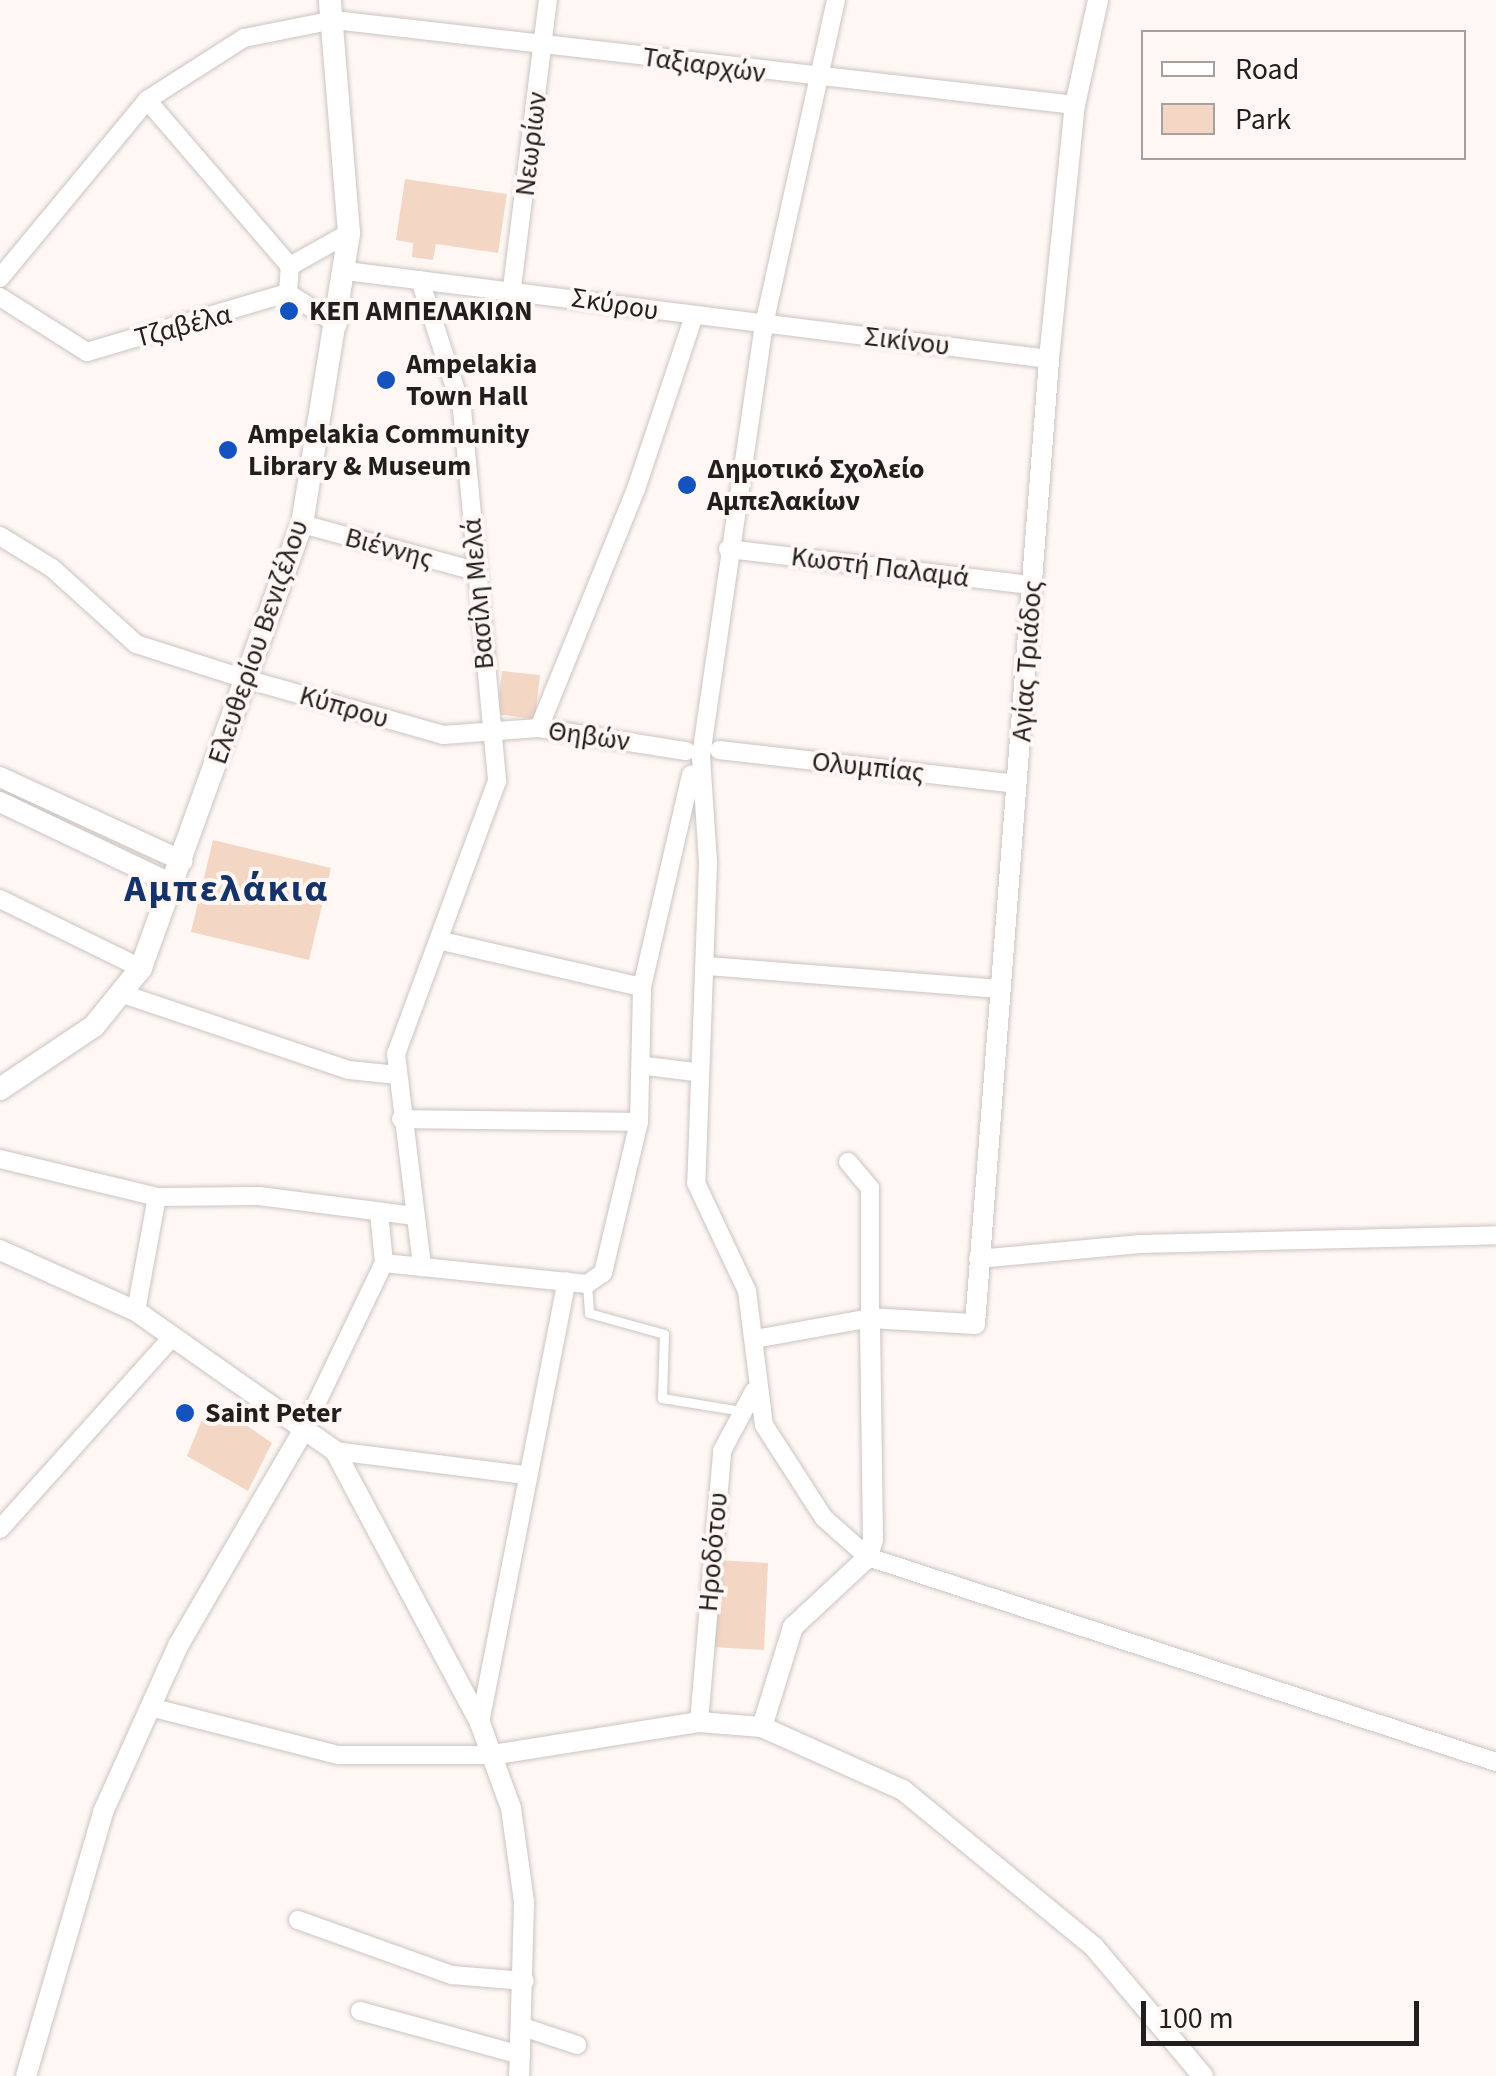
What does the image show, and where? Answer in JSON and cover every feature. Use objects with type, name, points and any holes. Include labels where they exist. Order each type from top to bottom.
[{"type":"main road","name":"Ελευθερίου Βενιζέλου","points":[[0,1089],[94,1026],[141,968],[183,861],[242,678],[302,524],[338,325],[349,233],[332,10]]},
{"type":"street","name":"Νεωρίων","points":[[512,288],[548,0]]},
{"type":"street","points":[[836,0],[764,324],[728,549],[702,757],[708,863],[706,966],[694,1072],[696,1184],[747,1291],[755,1339],[754,1392],[784,1460],[824,1518],[868,1557],[1496,1762]]},
{"type":"street","name":"Αγίας Τριάδος","points":[[870,1318],[975,1324],[997,989],[1018,784],[1049,359],[1075,105],[1098,0]]},
{"type":"street","name":"Ταξιαρχών","points":[[0,278],[147,100],[244,38],[332,10],[816,81],[1075,105]]},
{"type":"street","points":[[147,100],[290,266],[288,293],[338,325]]},
{"type":"street","points":[[290,266],[349,233]]},
{"type":"street","name":"Σκύρου","points":[[346,271],[512,288],[764,324]]},
{"type":"street","name":"Βασίλη Μελά","points":[[420,280],[462,410],[495,800],[442,941],[406,1018],[398,1075],[422,1266]]},
{"type":"street","name":"Τζαβέλα","points":[[0,297],[87,352],[288,293]]},
{"type":"street","points":[[539,728],[636,489],[694,316]]},
{"type":"street","name":"Σικίνου","points":[[764,324],[1049,359]]},
{"type":"street","name":"Βιέννης","points":[[302,524],[475,572]]},
{"type":"street","name":"Κύπρου","points":[[0,536],[136,644],[442,735],[492,735]]},
{"type":"street","name":"Κωστή Παλαμά","points":[[728,549],[1032,585]]},
{"type":"street","name":"Θηβών","points":[[492,735],[539,728],[686,750]]},
{"type":"street","name":"Ολυμπίας","points":[[719,750],[1018,784]]},
{"type":"street","points":[[384,1262],[587,1284],[604,1273],[640,1122],[646,1066],[642,987],[674,861],[690,775]]},
{"type":"street","points":[[0,777],[183,861]]},
{"type":"street","points":[[0,802],[174,885]]},
{"type":"street","points":[[674,861],[708,863]]},
{"type":"street","points":[[3,907],[141,968]]},
{"type":"street","points":[[442,941],[642,987]]},
{"type":"street","points":[[706,966],[997,989]]},
{"type":"street","points":[[123,994],[349,1070],[398,1075]]},
{"type":"street","points":[[646,1066],[694,1072]]},
{"type":"street","points":[[401,1119],[640,1122]]},
{"type":"street","points":[[0,1158],[156,1197],[259,1196],[415,1216]]},
{"type":"street","points":[[762,1727],[793,1626],[868,1557],[877,1502],[870,1188],[848,1162]]},
{"type":"street","points":[[136,1311],[156,1197]]},
{"type":"street","points":[[26,2076],[104,1812],[150,1707],[304,1428],[384,1262],[379,1212]]},
{"type":"street","points":[[978,1260],[1140,1244],[1496,1235]]},
{"type":"street","points":[[0,1250],[136,1311],[335,1450],[480,1723],[522,1855],[526,2028],[520,2065],[360,2011]]},
{"type":"street","points":[[480,1723],[567,1281]]},
{"type":"street","points":[[755,1339],[870,1318]]},
{"type":"street","points":[[0,1530],[173,1336]]},
{"type":"street","name":"Ηροδότου","points":[[699,1722],[722,1450],[740,1411],[754,1392]]},
{"type":"street","points":[[335,1450],[526,1475]]},
{"type":"street","points":[[150,1707],[339,1754],[492,1754],[699,1722],[762,1727],[903,1790],[999,1864],[1094,1947],[1204,2076]]},
{"type":"street","points":[[298,1920],[452,1975],[525,1981]]},
{"type":"street","points":[[526,2028],[577,2045]]},
{"type":"lane","points":[[587,1284],[589,1313],[664,1334],[662,1398],[740,1411]]},
{"type":"green space","points":[[405,179],[507,194],[498,253],[436,244],[433,260],[412,257],[413,243],[396,240]]},
{"type":"green space","points":[[502,671],[540,675],[535,719],[497,714]]},
{"type":"green space","points":[[213,840],[331,868],[309,960],[191,932]]},
{"type":"green space","points":[[210,1400],[272,1443],[248,1491],[187,1456]]},
{"type":"green space","points":[[717,1560],[768,1563],[764,1650],[712,1647]]},
{"type":"place","name":"ΚΕΠ ΑΜΠΕΛΑΚΙΩΝ","points":[[289,311]]},
{"type":"place","name":"Ampelakia Town Hall","points":[[386,380]]},
{"type":"place","name":"Ampelakia Community Library & Museum","points":[[228,450]]},
{"type":"place","name":"Δημοτικό Σχολείο Αμπελακίων","points":[[687,485]]},
{"type":"place","name":"Saint Peter","points":[[185,1413]]},
{"type":"district","name":"Αμπελάκια","points":[[227,890]]}]
